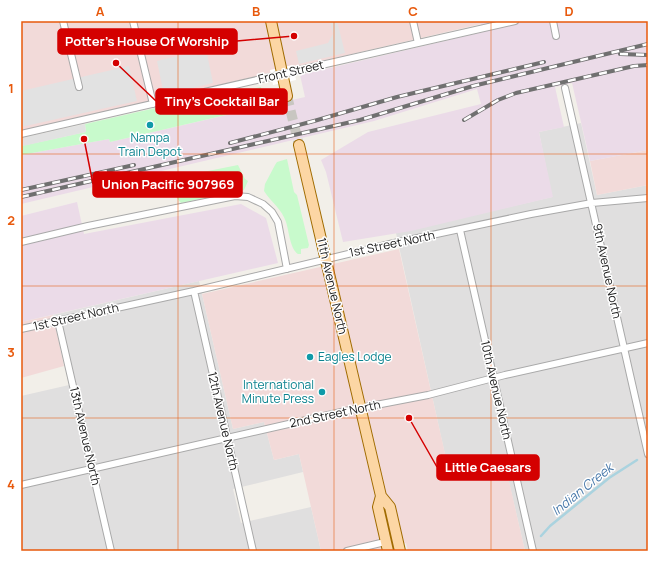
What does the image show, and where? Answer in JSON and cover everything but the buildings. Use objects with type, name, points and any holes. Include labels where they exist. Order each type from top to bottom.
[{"type":"main road","points":[[271,21],[287,96]]},
{"type":"main road","name":"11th Avenue North","points":[[299,145],[382,496],[390,507],[400,551]]},
{"type":"main road","name":"11th Avenue North","points":[[382,496],[378,507],[387,547]]},
{"type":"street","points":[[63,21],[79,87]]},
{"type":"street","points":[[133,21],[153,104]]},
{"type":"street","points":[[413,21],[418,43]]},
{"type":"street","name":"Front Street","points":[[21,134],[515,21]]},
{"type":"street","points":[[553,21],[556,36]]},
{"type":"street","name":"9th Avenue North","points":[[565,88],[648,454]]},
{"type":"street","points":[[21,242],[88,226],[235,196],[248,197],[262,204],[272,212],[278,222],[288,269]]},
{"type":"street","name":"1st Street North","points":[[21,330],[194,291],[326,259],[531,214],[592,204],[648,198]]},
{"type":"street","name":"10th Avenue North","points":[[460,230],[533,551]]},
{"type":"street","name":"12th Avenue North","points":[[194,291],[253,551]]},
{"type":"street","name":"13th Avenue North","points":[[58,321],[111,551]]},
{"type":"street","name":"2nd Street North","points":[[21,485],[361,408],[428,395],[493,378],[648,343]]},
{"type":"street","points":[[347,551],[387,547]]},
{"type":"shaded area","points":[[21,21],[480,21],[481,24],[21,131]]},
{"type":"shaded area","points":[[337,21],[345,53],[299,64],[296,51],[328,43],[333,34],[330,22]]},
{"type":"shaded area","points":[[480,21],[648,21],[648,150],[590,161],[572,83],[555,87],[564,127],[539,132],[553,197],[411,231],[343,242],[326,172],[321,160],[368,132],[481,104],[477,89],[374,121],[21,204],[21,155],[109,139],[110,142],[305,97],[300,75],[483,32]]},
{"type":"shaded area","points":[[206,49],[213,83],[164,95],[157,61]]},
{"type":"shaded area","points":[[129,66],[137,101],[21,127],[21,91]]},
{"type":"shaded area","points":[[581,123],[597,195],[648,185],[648,551],[525,551],[505,465],[450,477],[396,233],[552,197],[539,132]]},
{"type":"shaded area","points":[[85,124],[86,132],[23,146],[22,138]]},
{"type":"shaded area","points":[[648,150],[648,185],[597,195],[590,161]]},
{"type":"shaded area","points":[[77,202],[84,234],[241,204],[266,218],[278,263],[21,322],[21,216]]},
{"type":"shaded area","points":[[399,249],[450,476],[505,464],[525,551],[408,551],[406,543],[380,551],[321,551],[299,454],[274,460],[264,422],[233,429],[202,294]]},
{"type":"shaded area","points":[[199,281],[233,429],[264,422],[274,460],[299,454],[303,472],[233,489],[241,523],[311,507],[321,551],[21,551],[21,396],[69,385],[53,315]]},
{"type":"shaded area","points":[[53,315],[64,366],[21,378],[21,322]]},
{"type":"green space","points":[[261,87],[263,97],[273,94],[276,96],[277,103],[110,142],[109,139],[21,155],[21,146],[86,132],[85,124],[173,104],[174,106]]},
{"type":"green space","points":[[287,159],[294,192],[297,195],[309,245],[308,248],[301,249],[301,254],[295,252],[293,248],[282,213],[264,191],[265,184],[277,162]]},
{"type":"green space","points":[[238,165],[245,179],[248,181],[244,190],[181,203],[177,198],[173,178]]},
{"type":"pier","points":[[293,65],[296,80],[273,85],[270,70]]},
{"type":"waterway","name":"Indian Creek","points":[[541,536],[550,526],[609,478],[637,460]]},
{"type":"tunnel","points":[[287,96],[299,145]]},
{"type":"railway","points":[[21,197],[360,120],[473,86],[648,44]]},
{"type":"railway","points":[[620,54],[648,55]]},
{"type":"railway","points":[[230,143],[397,97],[544,62]]},
{"type":"railway","points":[[464,120],[498,100],[516,93],[634,66],[648,65]]},
{"type":"railway","points":[[21,190],[134,165]]},
{"type":"place","name":"Potter's House Of Worship","points":[[294,36]]},
{"type":"place","name":"Tiny's Cocktail Bar","points":[[116,63]]},
{"type":"place","name":"Nampa Train Depot","points":[[150,125]]},
{"type":"place","name":"Union Pacific 907969","points":[[84,139]]},
{"type":"place","name":"Eagles Lodge","points":[[310,357]]},
{"type":"place","name":"International Minute Press","points":[[322,392]]},
{"type":"place","name":"Little Caesars","points":[[409,418]]}]
